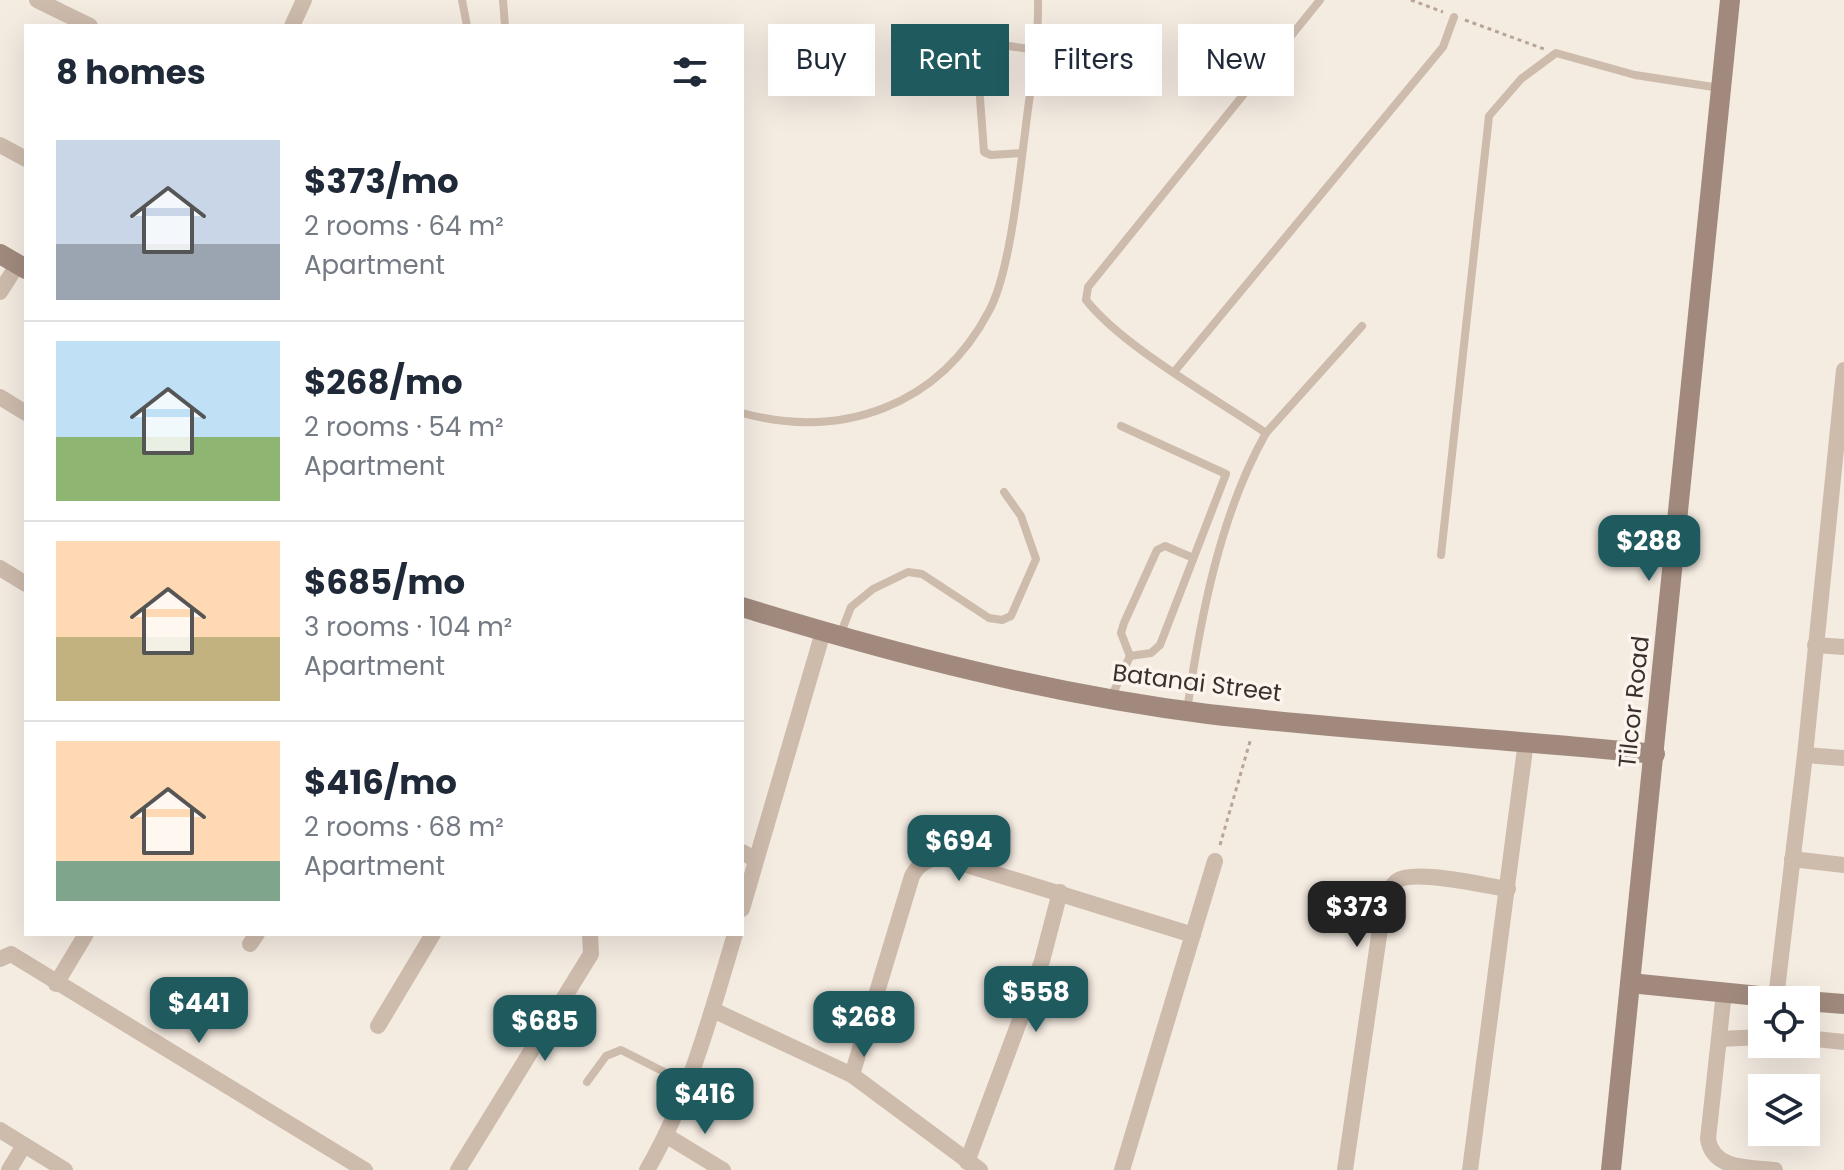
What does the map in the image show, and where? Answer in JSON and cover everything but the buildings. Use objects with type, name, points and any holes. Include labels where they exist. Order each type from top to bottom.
[{"type":"street","points":[[37,0],[86,24]]},
{"type":"street","points":[[293,24],[304,0]]},
{"type":"street","name":"Tilcor Road","points":[[1611,1170],[1730,0]]},
{"type":"street","points":[[0,145],[24,158]]},
{"type":"street","points":[[0,292],[15,262]]},
{"type":"street","points":[[1777,986],[1805,755],[1844,370]]},
{"type":"street","points":[[0,397],[24,412]]},
{"type":"street","points":[[1827,527],[1844,528]]},
{"type":"street","points":[[0,568],[24,583]]},
{"type":"street","name":"Batanai Street","points":[[744,608],[995,677],[1111,699],[1187,711],[1655,754]]},
{"type":"street","points":[[744,894],[749,856],[831,634]]},
{"type":"street","points":[[1815,645],[1844,647]]},
{"type":"street","points":[[1470,1170],[1526,741]]},
{"type":"street","points":[[1805,755],[1844,758]]},
{"type":"street","points":[[852,1075],[912,876],[920,863],[941,857],[1193,935]]},
{"type":"street","points":[[1792,859],[1844,865]]},
{"type":"street","points":[[1122,1170],[1215,861]]},
{"type":"street","points":[[1345,1170],[1382,915],[1391,888],[1398,880],[1414,876],[1508,889]]},
{"type":"street","points":[[713,1010],[852,1075],[973,1166],[1042,961],[1060,892]]},
{"type":"street","points":[[56,984],[85,936]]},
{"type":"street","points":[[378,1026],[432,936]]},
{"type":"street","points":[[458,1170],[591,954],[590,936]]},
{"type":"street","points":[[647,1170],[667,1136],[713,1010],[734,936]]},
{"type":"street","points":[[0,959],[11,954],[365,1170]]},
{"type":"street","points":[[1630,983],[1748,995]]},
{"type":"street","points":[[1724,992],[1708,1139],[1710,1151],[1719,1161],[1775,1170]]},
{"type":"street","points":[[1820,1002],[1844,1004]]},
{"type":"street","points":[[1720,1039],[1748,1038]]},
{"type":"street","points":[[1820,1039],[1844,1042]]},
{"type":"street","points":[[0,1130],[65,1170]]},
{"type":"street","points":[[667,1136],[723,1170]]},
{"type":"street","points":[[9,1170],[24,1145]]},
{"type":"lane","points":[[462,0],[467,24]]},
{"type":"lane","points":[[503,0],[505,24]]},
{"type":"lane","points":[[1037,24],[1038,0]]},
{"type":"lane","points":[[1266,433],[1174,372],[1096,313],[1086,300],[1088,287],[1320,0]]},
{"type":"lane","points":[[1174,372],[1443,47],[1454,17]]},
{"type":"lane","points":[[1022,153],[991,155],[984,152],[979,85],[982,55],[996,44],[1025,48]]},
{"type":"lane","points":[[1441,555],[1489,116],[1521,79],[1556,53],[1635,75],[1721,88]]},
{"type":"lane","points":[[744,413],[783,422],[838,421],[889,408],[917,392],[944,368],[990,310],[1000,279],[1029,96]]},
{"type":"lane","points":[[1187,711],[1200,619],[1254,454],[1266,433],[1362,326]]},
{"type":"lane","points":[[1121,426],[1226,474],[1191,557],[1160,645],[1151,653],[1130,656]]},
{"type":"lane","points":[[831,634],[851,607],[873,589],[908,572],[922,574],[989,618],[1002,620],[1011,616],[1036,559],[1021,516],[1004,492]]},
{"type":"lane","points":[[1111,699],[1130,656],[1121,633],[1157,550],[1165,546],[1191,557]]},
{"type":"lane","points":[[587,1082],[606,1056],[621,1050],[686,1083]]},
{"type":"path","points":[[1411,0],[1556,53]]},
{"type":"path","points":[[1215,861],[1257,718]]}]
